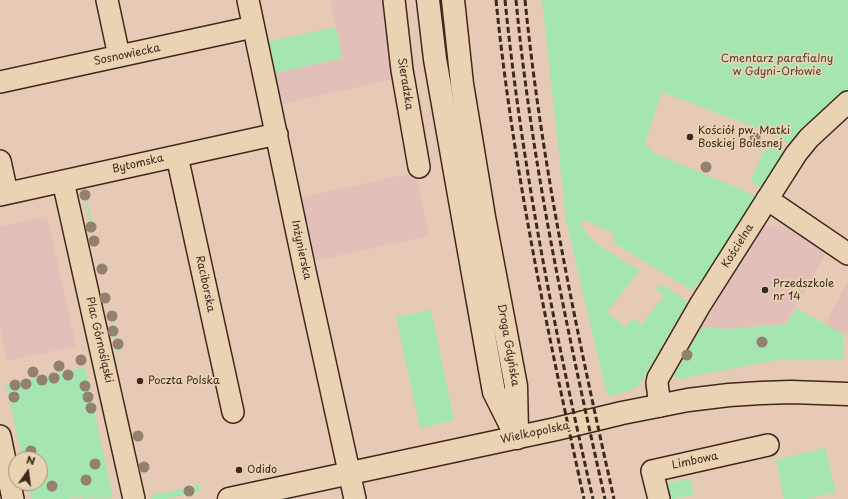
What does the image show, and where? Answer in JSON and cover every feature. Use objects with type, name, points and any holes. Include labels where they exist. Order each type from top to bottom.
[{"type":"main road","name":"Droga Gdyńska","points":[[428,0],[434,59],[494,392],[517,438]]},
{"type":"main road","name":"Droga Gdyńska","points":[[453,0],[463,92],[484,217],[516,386],[517,438]]},
{"type":"main road","name":"Wielkopolska","points":[[229,499],[660,406],[728,395],[762,392],[846,395]]},
{"type":"street","points":[[107,0],[119,56]]},
{"type":"street","name":"Inżynierska","points":[[248,0],[355,499]]},
{"type":"street","name":"Sieradzka","points":[[394,0],[402,70],[419,167]]},
{"type":"street","name":"Sosnowiecka","points":[[0,82],[253,27]]},
{"type":"street","name":"Kościelna","points":[[660,406],[658,383],[661,372],[700,305],[796,154],[809,138],[848,102]]},
{"type":"street","name":"Bytomska","points":[[4,194],[277,134]]},
{"type":"street","name":"Raciborska","points":[[177,156],[233,412]]},
{"type":"street","points":[[0,160],[4,194]]},
{"type":"street","name":"Plac Górnośląski","points":[[63,181],[134,499]]},
{"type":"street","points":[[767,199],[848,254]]},
{"type":"street","points":[[0,436],[14,499]]},
{"type":"street","name":"Limbowa","points":[[659,499],[652,471],[768,445]]},
{"type":"shaded area","points":[[330,0],[383,0],[393,79],[278,105],[272,74],[342,58]]},
{"type":"shaded area","points":[[416,172],[429,236],[313,261],[299,198]]},
{"type":"shaded area","points":[[47,216],[76,346],[7,361],[0,327],[0,227]]},
{"type":"shaded area","name":"Przedszkole nr 14","points":[[786,225],[828,250],[786,324],[725,329],[702,327],[760,228]]},
{"type":"shaded area","points":[[848,281],[848,337],[825,324]]},
{"type":"green space","name":"Cmentarz parafialny w Gdyni-Orłowie","points":[[542,0],[848,0],[848,90],[802,130],[790,144],[770,133],[662,92],[645,144],[651,149],[652,152],[759,197],[715,270],[691,290],[614,243],[614,234],[587,221],[580,221],[590,237],[597,243],[640,270],[607,312],[625,327],[633,318],[641,325],[664,296],[656,289],[658,286],[663,285],[683,298],[687,303],[640,384],[632,390],[609,396],[605,388],[566,220]]},
{"type":"green space","points":[[336,27],[342,58],[272,74],[265,42]]},
{"type":"green space","points":[[768,147],[786,151],[763,189],[751,180],[763,152]]},
{"type":"green space","points":[[84,187],[93,229],[91,235],[83,192]]},
{"type":"green space","points":[[796,308],[843,334],[843,360],[783,360],[679,379],[674,375],[702,327],[725,329],[786,324]]},
{"type":"green space","points":[[431,310],[454,420],[420,428],[396,317]]},
{"type":"green space","points":[[112,317],[120,353],[117,354],[110,318]]},
{"type":"green space","points":[[85,367],[113,498],[81,499],[81,496],[67,499],[31,499],[30,491],[48,491],[48,451],[20,451],[6,384]]},
{"type":"green space","points":[[825,448],[836,492],[805,499],[784,499],[776,460]]},
{"type":"green space","points":[[690,478],[694,494],[673,499],[664,499],[661,485]]},
{"type":"green space","points":[[200,485],[202,487],[199,492],[165,499],[153,499],[149,496]]},
{"type":"railway","points":[[496,0],[503,63],[522,189],[557,375],[584,499]]},
{"type":"railway","points":[[505,0],[521,126],[541,251],[593,499]]},
{"type":"railway","points":[[516,0],[531,126],[541,189],[565,313],[605,499]]},
{"type":"railway","points":[[525,0],[541,126],[562,251],[614,499]]},
{"type":"place","name":"Kościół pw. Matki Boskiej Bolesnej","points":[[690,137]]},
{"type":"place","name":"Przedszkole nr 14","points":[[765,290]]},
{"type":"place","name":"Poczta Polska","points":[[140,381]]},
{"type":"place","name":"Odido","points":[[239,470]]}]
